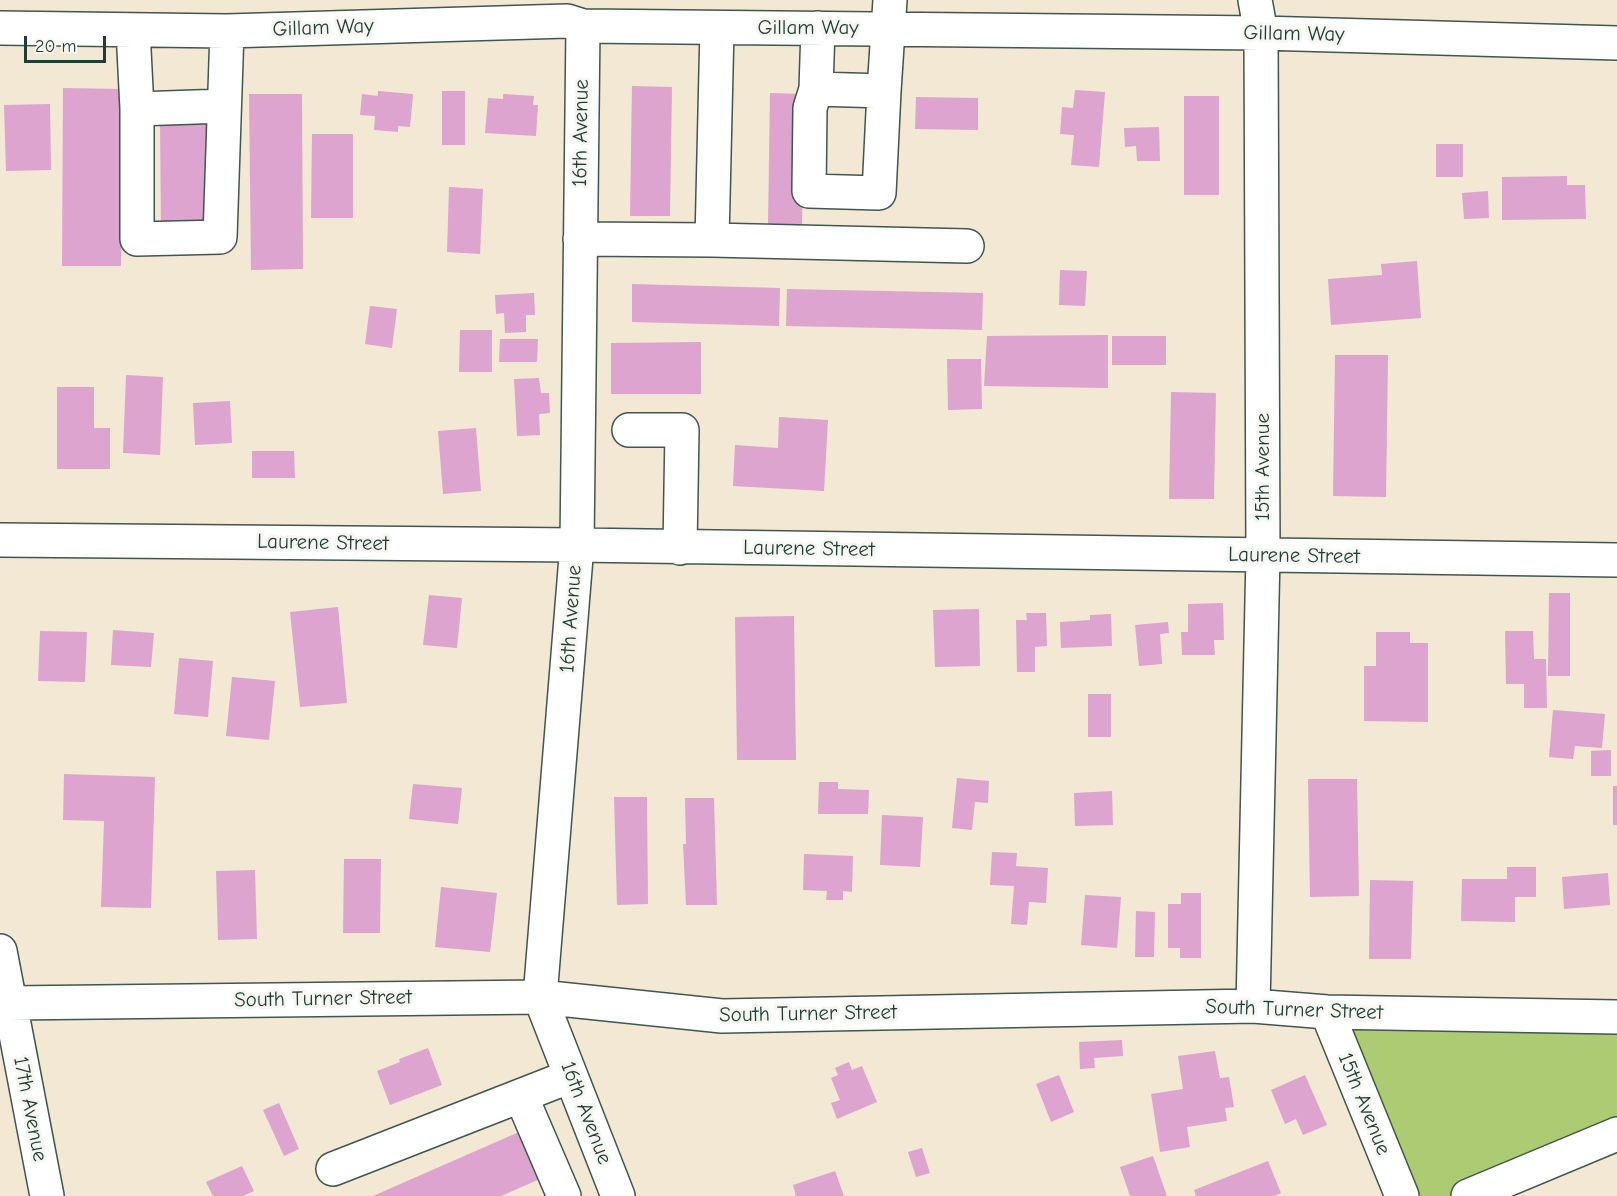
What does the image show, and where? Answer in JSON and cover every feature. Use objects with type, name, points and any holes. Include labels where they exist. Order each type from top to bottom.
[{"type":"street","name":"15th Avenue","points":[[1253,1006],[1263,555],[1261,33],[1255,0]]},
{"type":"street","name":"Gillam Way","points":[[0,28],[227,31],[571,16],[717,28],[818,28],[889,14],[1261,33],[1617,43]]},
{"type":"street","points":[[818,28],[816,89],[810,108],[809,191],[879,193],[889,14]]},
{"type":"street","name":"16th Avenue","points":[[571,16],[580,239],[577,545],[540,997],[615,1188]]},
{"type":"street","points":[[712,240],[717,28]]},
{"type":"street","points":[[133,30],[137,109],[137,239],[220,237],[227,31]]},
{"type":"street","points":[[816,89],[884,91]]},
{"type":"street","points":[[137,109],[224,106]]},
{"type":"street","points":[[580,239],[967,246]]},
{"type":"street","points":[[629,430],[682,430],[680,548]]},
{"type":"street","name":"Laurene Street","points":[[0,540],[577,545],[1617,560]]},
{"type":"street","name":"17th Avenue","points":[[0,951],[5,1004],[47,1196]]},
{"type":"street","name":"South Turner Street","points":[[5,1004],[540,997],[722,1016],[1253,1006],[1327,1012],[1617,1017]]},
{"type":"street","name":"15th Avenue","points":[[1327,1012],[1402,1196]]},
{"type":"street","points":[[333,1169],[571,1076]]},
{"type":"street","points":[[521,1096],[564,1196]]},
{"type":"street","points":[[1468,1196],[1617,1134]]},
{"type":"street","points":[[572,1196],[615,1188]]},
{"type":"green space","points":[[1327,1012],[1617,1017],[1617,1134],[1468,1196],[1402,1196]]},
{"type":"building","points":[[632,86],[672,87],[670,216],[630,216]]},
{"type":"building","points":[[63,88],[122,89],[121,266],[62,266]]},
{"type":"building","points":[[1075,90],[1105,92],[1099,167],[1071,165],[1074,135],[1060,134],[1062,107],[1073,108]]},
{"type":"building","points":[[378,91],[413,94],[410,127],[398,126],[398,132],[374,130],[375,116],[360,115],[362,94],[378,96]]},
{"type":"building","points":[[442,91],[465,91],[465,145],[442,145]]},
{"type":"building","points":[[770,93],[804,94],[802,225],[768,224]]},
{"type":"building","points":[[249,94],[302,94],[303,269],[251,270]]},
{"type":"building","points":[[503,94],[534,96],[533,105],[538,105],[536,136],[485,133],[488,98],[503,99]]},
{"type":"building","points":[[1184,96],[1219,96],[1219,195],[1184,195]]},
{"type":"building","points":[[916,97],[978,98],[978,130],[915,129]]},
{"type":"building","points":[[50,104],[51,170],[6,171],[4,105]]},
{"type":"building","points":[[160,124],[208,124],[208,229],[161,229]]},
{"type":"building","points":[[1159,127],[1160,161],[1137,161],[1136,146],[1125,147],[1124,128]]},
{"type":"building","points":[[312,134],[353,134],[353,218],[311,218]]},
{"type":"building","points":[[1436,144],[1463,144],[1463,177],[1436,177]]},
{"type":"building","points":[[1567,176],[1567,185],[1585,185],[1586,219],[1502,220],[1502,177]]},
{"type":"building","points":[[449,187],[483,189],[480,254],[447,252]]},
{"type":"building","points":[[1488,191],[1489,218],[1464,219],[1462,193]]},
{"type":"building","points":[[1417,261],[1421,318],[1331,325],[1328,279],[1382,275],[1381,264]]},
{"type":"building","points":[[1060,270],[1087,271],[1085,306],[1059,305]]},
{"type":"building","points":[[632,284],[780,288],[779,326],[632,322]]},
{"type":"building","points":[[787,289],[983,293],[982,330],[786,326]]},
{"type":"building","points":[[534,293],[535,315],[526,315],[526,332],[505,333],[504,313],[496,314],[495,295]]},
{"type":"building","points":[[370,306],[397,309],[392,348],[365,344]]},
{"type":"building","points":[[460,330],[492,330],[492,372],[459,372]]},
{"type":"building","points":[[1108,335],[1108,388],[984,386],[987,336]]},
{"type":"building","points":[[1112,336],[1166,336],[1166,365],[1112,365]]},
{"type":"building","points":[[500,339],[538,339],[537,362],[499,362]]},
{"type":"building","points":[[701,342],[701,394],[611,394],[611,343]]},
{"type":"building","points":[[1335,355],[1388,355],[1386,497],[1333,496]]},
{"type":"building","points":[[947,359],[981,359],[982,409],[948,410]]},
{"type":"building","points":[[126,375],[163,377],[160,455],[123,453]]},
{"type":"building","points":[[539,378],[541,393],[549,393],[550,413],[539,414],[540,435],[517,436],[514,379]]},
{"type":"building","points":[[57,387],[94,387],[94,428],[110,428],[110,469],[57,469]]},
{"type":"building","points":[[1171,392],[1216,393],[1214,499],[1169,499]]},
{"type":"building","points":[[230,401],[232,443],[195,445],[193,403]]},
{"type":"building","points":[[779,417],[828,420],[824,491],[733,486],[735,445],[778,448]]},
{"type":"building","points":[[476,428],[481,491],[443,494],[438,431]]},
{"type":"building","points":[[252,451],[294,451],[295,478],[252,478]]},
{"type":"building","points":[[1549,593],[1570,593],[1570,676],[1548,676]]},
{"type":"building","points":[[429,595],[462,598],[457,648],[423,645]]},
{"type":"building","points":[[1223,603],[1224,640],[1214,640],[1215,655],[1182,655],[1181,632],[1188,632],[1188,604]]},
{"type":"building","points":[[338,607],[347,703],[300,707],[290,612]]},
{"type":"building","points":[[979,609],[980,666],[935,667],[933,610]]},
{"type":"building","points":[[1026,613],[1046,613],[1047,646],[1035,647],[1035,672],[1017,672],[1016,620],[1027,620]]},
{"type":"building","points":[[1111,614],[1112,646],[1061,648],[1060,622],[1090,620],[1090,615]]},
{"type":"building","points":[[794,616],[796,760],[737,760],[735,617]]},
{"type":"building","points":[[1168,622],[1169,633],[1160,634],[1162,664],[1139,666],[1135,625]]},
{"type":"building","points":[[113,630],[154,633],[151,667],[111,665]]},
{"type":"building","points":[[40,631],[87,632],[85,682],[38,681]]},
{"type":"building","points":[[1505,631],[1533,631],[1534,659],[1546,659],[1547,708],[1524,708],[1524,684],[1506,684]]},
{"type":"building","points":[[1376,632],[1410,632],[1410,643],[1428,643],[1428,722],[1364,721],[1364,666],[1376,666]]},
{"type":"building","points":[[179,658],[213,661],[208,717],[174,714]]},
{"type":"building","points":[[232,677],[275,681],[269,740],[226,736]]},
{"type":"building","points":[[1088,694],[1111,694],[1111,737],[1088,737]]},
{"type":"building","points":[[1553,710],[1605,714],[1602,748],[1575,746],[1573,759],[1549,757]]},
{"type":"building","points":[[1611,750],[1611,776],[1591,776],[1591,751]]},
{"type":"building","points":[[64,774],[155,777],[151,908],[101,907],[104,821],[63,820]]},
{"type":"building","points":[[957,778],[989,781],[988,803],[975,802],[972,830],[952,828]]},
{"type":"building","points":[[1308,779],[1357,779],[1359,896],[1310,897]]},
{"type":"building","points":[[819,782],[838,782],[838,789],[869,790],[868,814],[818,814]]},
{"type":"building","points":[[413,784],[462,788],[458,824],[409,819]]},
{"type":"building","points":[[1613,786],[1617,786],[1617,825],[1613,825]]},
{"type":"building","points":[[1112,791],[1113,825],[1075,826],[1074,793]]},
{"type":"building","points":[[614,797],[647,797],[648,904],[617,905]]},
{"type":"building","points":[[685,798],[714,798],[717,905],[686,905],[683,844],[686,844]]},
{"type":"building","points":[[882,815],[923,817],[920,867],[880,865]]},
{"type":"building","points":[[992,852],[1017,853],[1016,866],[1048,868],[1046,903],[1029,902],[1027,925],[1011,924],[1014,886],[990,885]]},
{"type":"building","points":[[804,854],[853,856],[852,892],[843,891],[843,900],[826,900],[827,891],[803,890]]},
{"type":"building","points":[[344,859],[381,859],[380,933],[343,933]]},
{"type":"building","points":[[1507,867],[1536,867],[1536,897],[1515,897],[1515,922],[1461,921],[1462,879],[1507,879]]},
{"type":"building","points":[[255,870],[257,939],[218,940],[216,871]]},
{"type":"building","points":[[1608,873],[1610,905],[1564,909],[1562,877]]},
{"type":"building","points":[[1370,880],[1413,881],[1411,959],[1369,959]]},
{"type":"building","points":[[441,887],[497,893],[490,952],[435,947]]},
{"type":"building","points":[[1181,893],[1201,893],[1201,958],[1180,958],[1180,948],[1168,948],[1168,904],[1181,904]]},
{"type":"building","points":[[1085,895],[1121,897],[1117,948],[1081,945]]},
{"type":"building","points":[[1136,911],[1155,912],[1154,957],[1135,957]]},
{"type":"building","points":[[1122,1040],[1123,1056],[1094,1058],[1095,1068],[1080,1069],[1079,1042]]},
{"type":"building","points":[[428,1048],[442,1085],[390,1105],[377,1071],[400,1062],[399,1059]]},
{"type":"building","points":[[1215,1051],[1220,1078],[1229,1077],[1234,1107],[1225,1108],[1227,1121],[1187,1127],[1190,1147],[1160,1152],[1151,1094],[1183,1089],[1178,1056]]},
{"type":"building","points":[[849,1062],[852,1070],[862,1066],[877,1102],[837,1119],[831,1103],[840,1100],[831,1078],[838,1075],[835,1068]]},
{"type":"building","points":[[1059,1075],[1074,1112],[1051,1122],[1036,1084]]},
{"type":"building","points":[[1305,1075],[1327,1125],[1303,1135],[1296,1119],[1285,1124],[1271,1090]]},
{"type":"building","points":[[279,1103],[299,1149],[284,1156],[263,1110]]},
{"type":"building","points":[[528,1128],[549,1175],[501,1196],[373,1196]]},
{"type":"building","points":[[922,1148],[930,1173],[916,1177],[908,1152]]},
{"type":"building","points":[[1153,1156],[1167,1196],[1130,1196],[1120,1167]]},
{"type":"building","points":[[1268,1161],[1281,1193],[1274,1196],[1196,1196],[1194,1190]]},
{"type":"building","points":[[242,1166],[254,1191],[243,1196],[213,1196],[206,1182]]},
{"type":"building","points":[[835,1171],[844,1196],[796,1196],[793,1185]]}]
